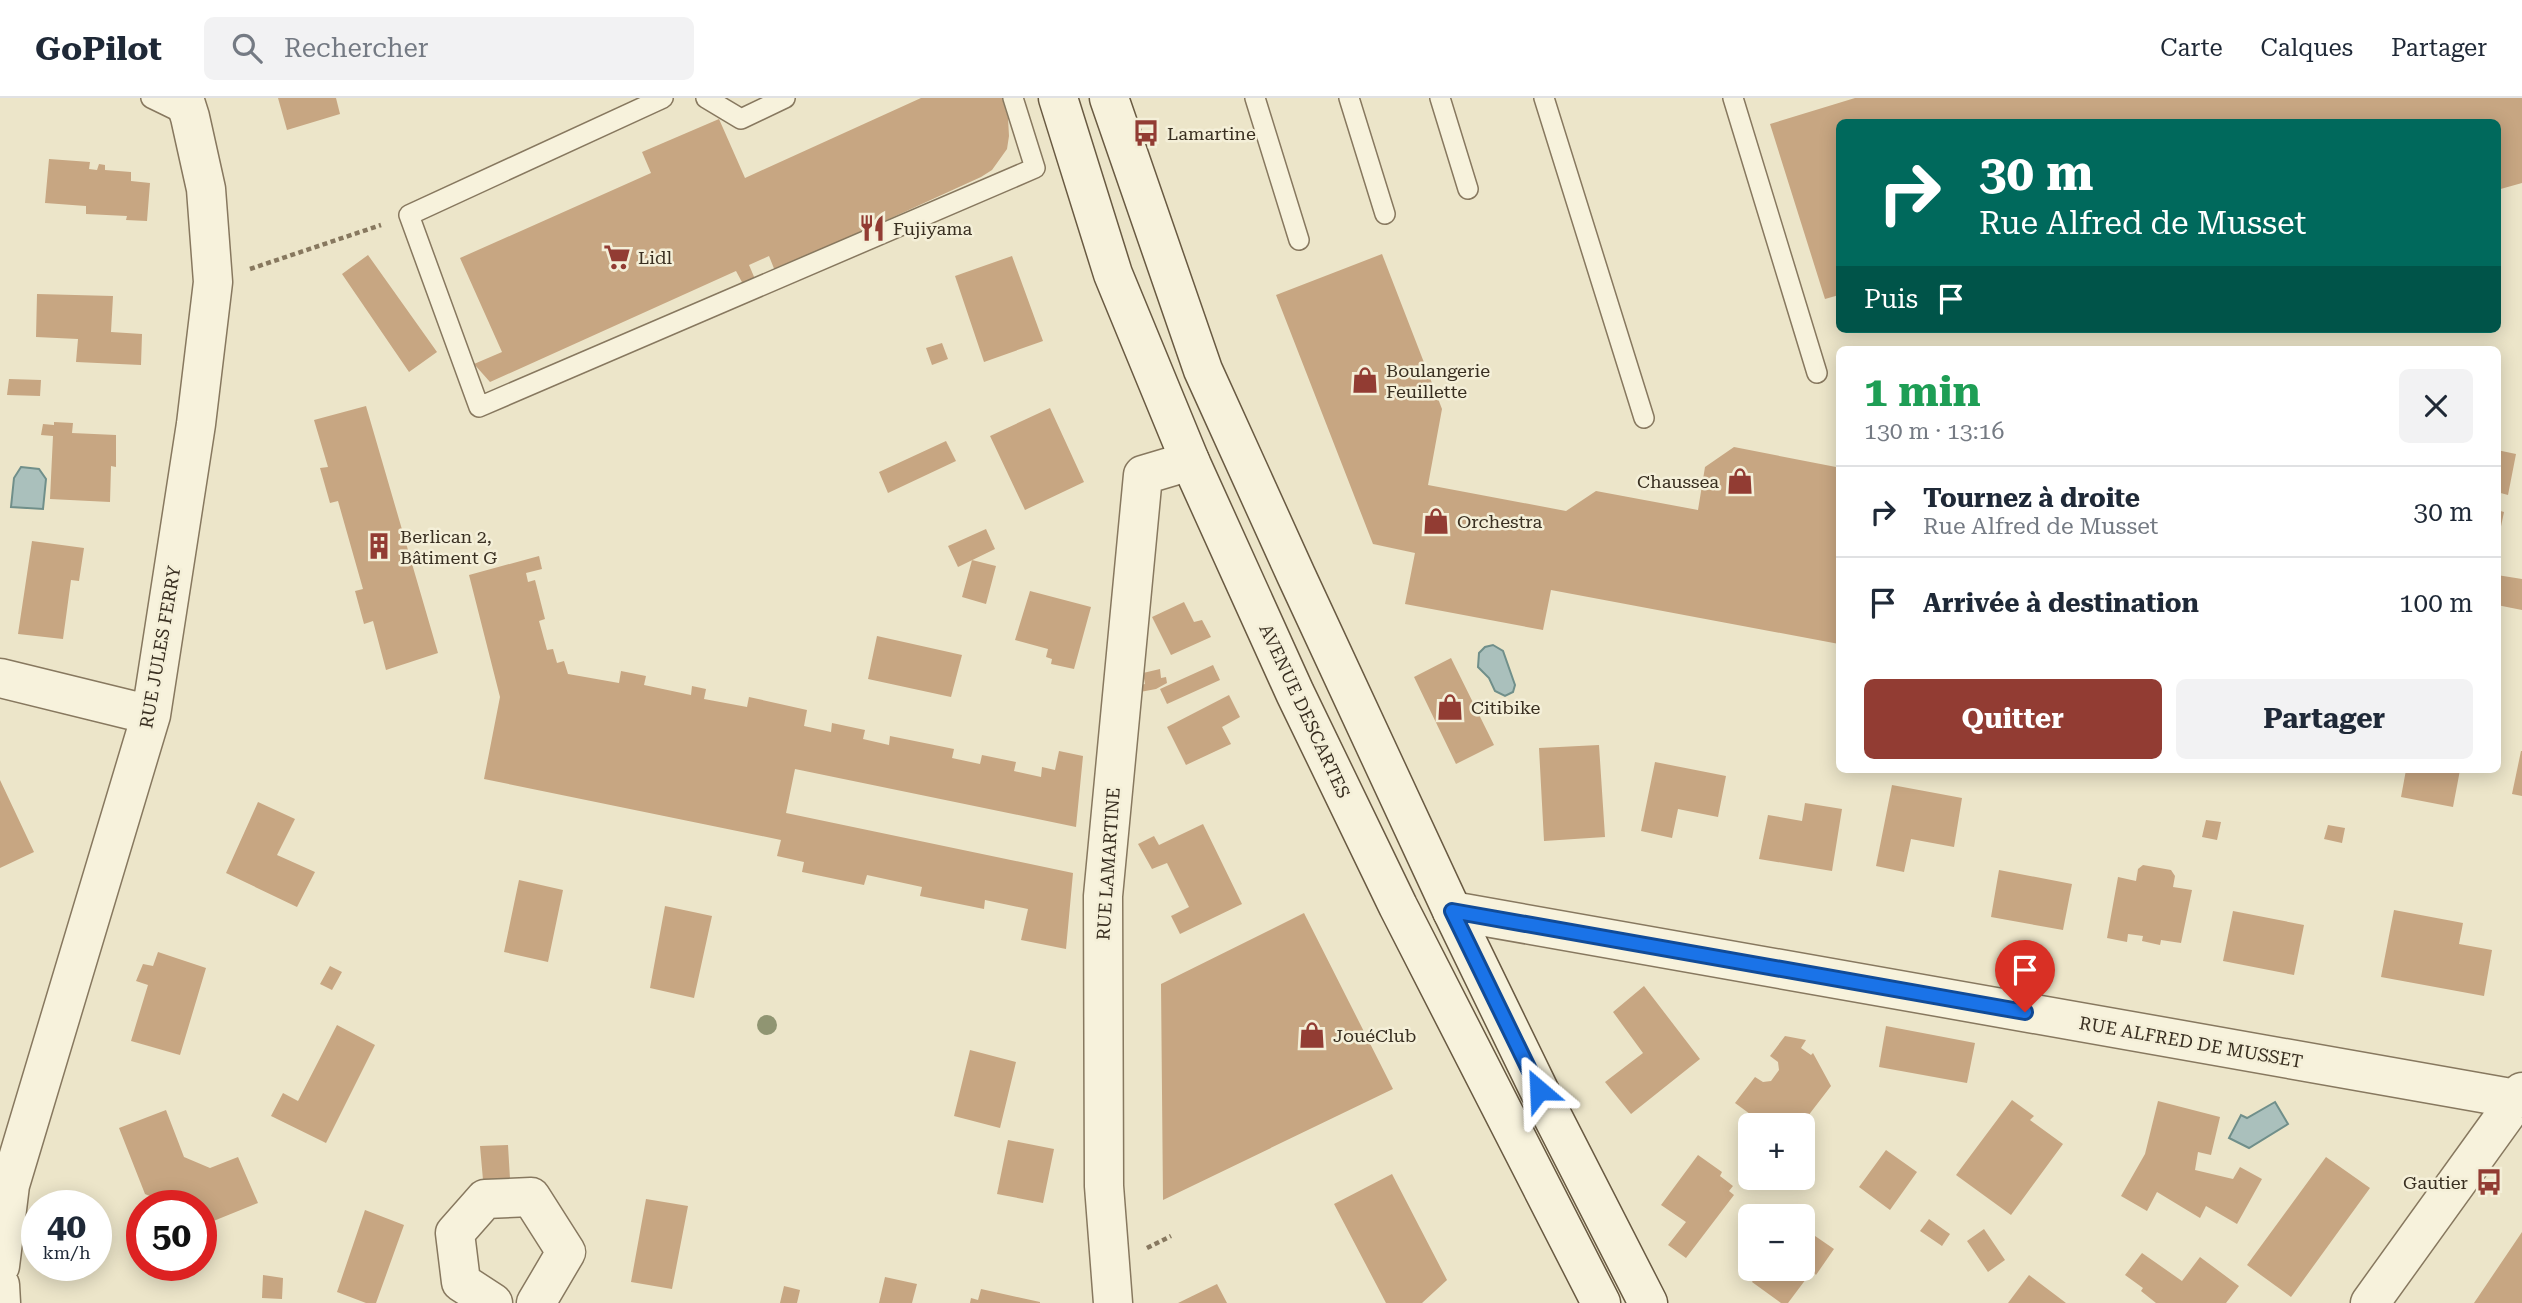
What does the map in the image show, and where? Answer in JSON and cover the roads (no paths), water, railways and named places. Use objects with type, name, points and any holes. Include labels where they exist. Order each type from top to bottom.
[{"type":"street","name":"AVENUE DESCARTES","points":[[1058,98],[1113,274],[1190,461],[1294,692],[1398,906],[1601,1303]]},
{"type":"street","points":[[1109,98],[1203,370],[1452,911],[1539,1090],[1648,1303]]},
{"type":"street","name":"RUE JULES FERRY","points":[[0,1266],[10,1185],[150,715],[196,424],[213,282],[206,189],[187,108]]},
{"type":"street","name":"RUE LAMARTINE","points":[[1113,1303],[1104,1186],[1104,882],[1143,475],[1190,461]]},
{"type":"street","points":[[0,678],[150,715]]},
{"type":"street","name":"RUE ALFRED DE MUSSET","points":[[1452,911],[2519,1096]]},
{"type":"street","points":[[2370,1303],[2519,1096]]},
{"type":"street","points":[[493,1303],[461,1282],[455,1233],[485,1199],[531,1197],[566,1252],[536,1303]]},
{"type":"street","points":[[0,1285],[1,1303]]},
{"type":"lane","points":[[151,98],[187,108]]},
{"type":"lane","points":[[663,98],[409,215],[479,407],[1035,168],[1013,98]]},
{"type":"lane","points":[[706,98],[741,118],[785,98]]},
{"type":"lane","points":[[1255,98],[1299,240]]},
{"type":"lane","points":[[1349,98],[1385,214]]},
{"type":"lane","points":[[1440,98],[1468,189]]},
{"type":"lane","points":[[1544,98],[1644,418]]},
{"type":"lane","points":[[1733,98],[1817,373]]},
{"type":"water","points":[[21,467],[39,469],[46,479],[43,509],[11,507],[14,478]]},
{"type":"water","points":[[1493,645],[1503,651],[1515,685],[1513,692],[1505,696],[1495,691],[1489,678],[1478,667],[1479,653],[1485,647]]},
{"type":"water","points":[[2275,1102],[2288,1124],[2249,1148],[2229,1138],[2241,1115],[2247,1118]]},
{"type":"place","name":"Lamartine","points":[[1146,133]]},
{"type":"place","name":"Fujiyama","points":[[872,228]]},
{"type":"place","name":"Lidl","points":[[617,257]]},
{"type":"place","name":"Boulangerie Feuillette","points":[[1365,380]]},
{"type":"place","name":"Chaussea","points":[[1740,481]]},
{"type":"place","name":"Orchestra","points":[[1436,521]]},
{"type":"place","name":"Berlican 2, Bâtiment G","points":[[379,546]]},
{"type":"place","name":"Citibike","points":[[1450,707]]},
{"type":"place","name":"JouéClub","points":[[1312,1035]]},
{"type":"place","name":"Gautier","points":[[2489,1182]]}]
